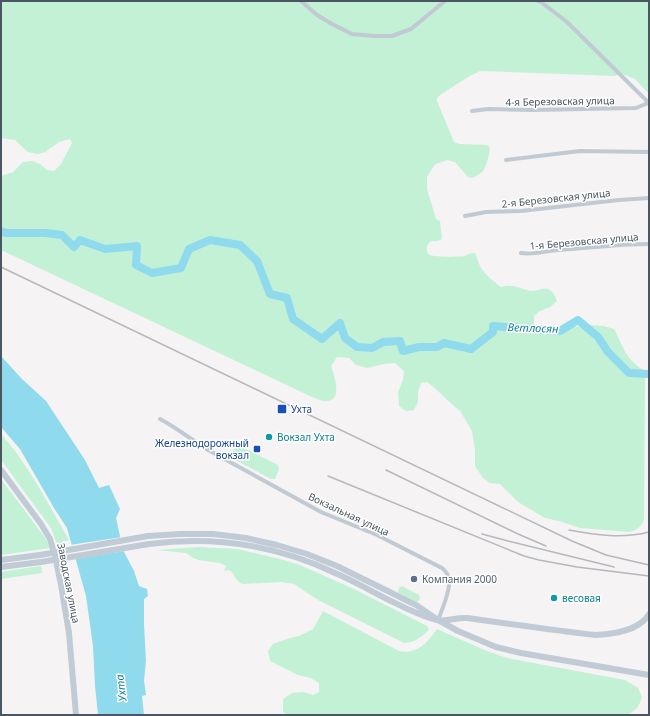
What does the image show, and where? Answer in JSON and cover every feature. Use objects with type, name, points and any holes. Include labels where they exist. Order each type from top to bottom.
[{"type":"street","points":[[300,1],[332,24],[352,34],[374,36],[392,36],[411,29],[445,1]]},
{"type":"street","points":[[538,1],[567,22],[649,103]]},
{"type":"street","name":"4-я Березовская улица","points":[[472,111],[488,109],[532,110],[636,108],[649,103]]},
{"type":"street","points":[[506,160],[580,152],[649,152]]},
{"type":"street","name":"2-я Березовская улица","points":[[465,216],[486,212],[521,211],[649,198]]},
{"type":"street","name":"1-я Березовская улица","points":[[521,253],[529,254],[630,244],[649,244]]},
{"type":"street","name":"Вокзальная улица","points":[[160,419],[177,428],[200,445],[321,512],[373,533],[442,568],[450,581],[446,599],[438,620]]},
{"type":"street","name":"Заводская улица","points":[[1,470],[41,524],[50,539],[56,556],[69,633],[76,715]]},
{"type":"street","points":[[1,560],[40,555],[148,536],[213,534],[246,538],[277,544],[337,566],[416,605],[438,620],[473,638],[503,649],[649,675]]},
{"type":"street","points":[[1,567],[41,562],[149,544],[182,541],[214,541],[275,551],[305,561],[334,572],[411,611],[438,620],[464,618],[596,635],[629,629],[641,622],[649,614]]},
{"type":"green space","points":[[1,1],[649,1],[649,94],[635,79],[620,73],[615,76],[480,71],[440,95],[437,98],[437,101],[454,142],[459,144],[489,146],[489,155],[483,171],[472,178],[468,177],[455,162],[447,160],[436,164],[427,177],[427,189],[436,219],[440,221],[442,239],[438,241],[431,241],[429,243],[427,246],[427,251],[429,255],[458,257],[475,253],[484,272],[501,287],[513,286],[532,291],[543,289],[550,290],[557,301],[550,307],[540,311],[534,316],[534,325],[545,330],[590,325],[604,326],[614,329],[629,357],[638,367],[645,371],[644,520],[640,527],[629,532],[580,528],[545,518],[518,502],[500,484],[490,483],[483,478],[475,466],[475,450],[472,431],[460,411],[436,389],[427,382],[421,383],[418,392],[418,402],[414,410],[406,411],[399,406],[398,392],[403,380],[404,371],[395,363],[367,368],[356,365],[349,358],[337,357],[331,366],[336,386],[335,396],[332,400],[321,400],[1,250],[1,176],[13,172],[23,162],[32,161],[40,164],[47,170],[54,171],[61,164],[72,143],[70,139],[59,142],[45,152],[38,154],[28,152],[15,140],[1,138]]},
{"type":"green space","points":[[1,434],[29,472],[69,540],[57,544],[51,528],[1,460]]},
{"type":"green space","points":[[238,445],[278,465],[279,469],[275,479],[271,479],[232,458],[233,451]]},
{"type":"green space","points":[[1,479],[46,539],[50,548],[1,555]]},
{"type":"green space","points":[[198,547],[237,549],[300,565],[356,590],[427,626],[429,629],[417,640],[404,643],[318,600],[294,584],[281,582],[243,584],[236,579],[233,573],[229,570],[224,571],[226,566],[220,563],[199,560],[186,553],[157,550]]},
{"type":"green space","points":[[41,566],[42,573],[1,579],[1,572]]},
{"type":"green space","points":[[402,586],[419,595],[420,599],[417,602],[399,593],[398,590]]},
{"type":"green space","points":[[323,611],[399,651],[405,652],[417,649],[426,643],[437,629],[507,658],[625,680],[638,688],[642,697],[637,708],[627,715],[286,715],[283,711],[283,699],[292,693],[303,692],[313,695],[319,692],[319,683],[311,678],[298,675],[270,661],[268,651],[273,644],[299,636],[313,629]]},
{"type":"water","points":[[1,356],[22,379],[46,401],[85,460],[99,488],[109,485],[120,509],[116,518],[123,550],[134,571],[139,586],[147,589],[148,596],[144,599],[146,660],[144,681],[146,695],[142,696],[144,715],[98,715],[93,646],[86,596],[67,528],[20,449],[1,427]]},
{"type":"pier","points":[[122,537],[125,551],[74,559],[70,545]]},
{"type":"waterway","name":"Ветлосян","points":[[1,231],[6,233],[45,233],[62,235],[74,247],[80,240],[105,249],[137,246],[136,265],[152,273],[181,268],[189,249],[210,240],[240,245],[257,261],[270,294],[287,298],[293,319],[322,339],[340,323],[345,338],[357,347],[372,348],[383,342],[400,341],[403,351],[419,347],[437,347],[444,343],[471,349],[493,332],[493,326],[560,331],[578,320],[598,337],[608,352],[629,373],[649,374]]},
{"type":"railway","points":[[1,267],[572,541],[606,555],[649,565]]},
{"type":"railway","points":[[386,470],[546,546]]},
{"type":"railway","points":[[328,476],[524,556],[577,567],[649,576]]},
{"type":"railway","points":[[569,530],[599,535],[619,536],[649,532]]},
{"type":"railway","points":[[482,534],[614,567]]},
{"type":"place","name":"Ухта","points":[[282,409]]},
{"type":"place","name":"Вокзал Ухта","points":[[269,437]]},
{"type":"place","name":"Железнодорожный вокзал","points":[[257,449]]},
{"type":"place","name":"Компания 2000","points":[[414,579]]},
{"type":"place","name":"весовая","points":[[554,598]]}]
